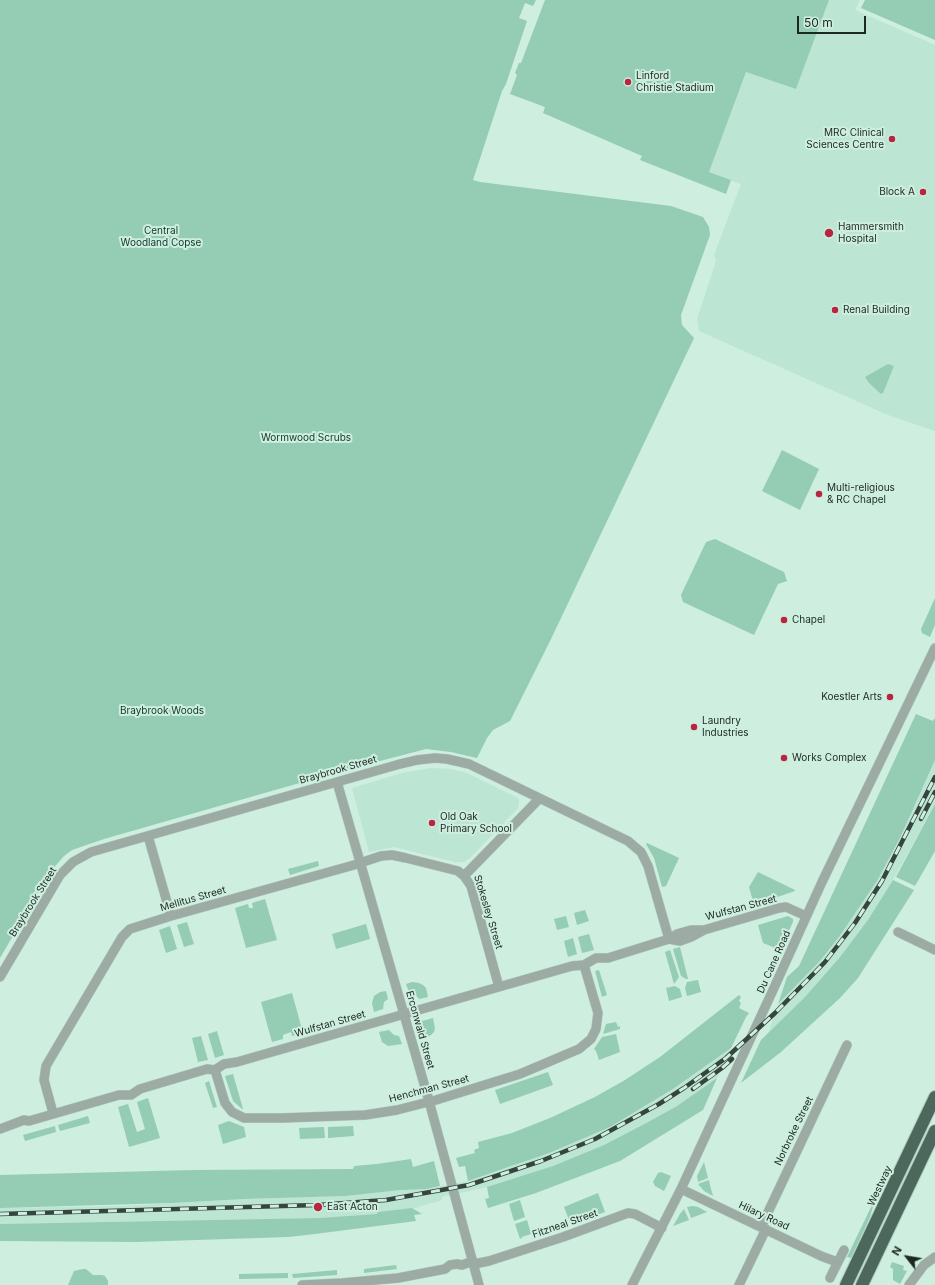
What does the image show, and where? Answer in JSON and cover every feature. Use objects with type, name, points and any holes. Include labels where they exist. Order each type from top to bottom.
[{"type":"highway","name":"Westway","points":[[846,1285],[935,1097]]},
{"type":"highway","points":[[862,1285],[935,1131]]},
{"type":"street","name":"Du Cane Road","points":[[632,1285],[681,1189],[806,916],[935,648]]},
{"type":"street","name":"Braybrook Street","points":[[0,977],[60,875],[66,868],[81,857],[91,852],[337,782],[417,760],[435,758],[470,764],[628,842],[641,852],[648,866],[669,939]]},
{"type":"street","name":"Erconwald Street","points":[[337,782],[429,1101],[479,1285]]},
{"type":"street","name":"Stokesley Street","points":[[499,987],[471,886],[464,876],[539,799]]},
{"type":"street","points":[[148,836],[171,916]]},
{"type":"street","name":"Mellitus Street","points":[[53,1114],[44,1080],[45,1070],[49,1060],[126,932],[136,927],[171,916],[361,863],[381,856],[392,855],[458,871],[464,876]]},
{"type":"street","name":"Wulfstan Street","points":[[0,1129],[24,1120],[29,1121],[119,1095],[131,1095],[140,1090],[207,1069],[215,1070],[224,1064],[237,1062],[572,966],[584,966],[596,958],[608,958],[669,939],[680,940],[692,937],[704,930],[779,908],[786,907],[806,916]]},
{"type":"street","points":[[898,932],[935,949]]},
{"type":"street","name":"Henchman Street","points":[[215,1070],[225,1103],[232,1112],[244,1118],[309,1118],[365,1115],[397,1110],[429,1101],[520,1074],[579,1049],[586,1044],[591,1039],[596,1029],[598,1013],[584,966]]},
{"type":"street","name":"Norbroke Street","points":[[739,1285],[763,1228],[848,1045]]},
{"type":"street","name":"Hilary Road","points":[[681,1189],[821,1256],[837,1262]]},
{"type":"street","name":"Fitzneal Street","points":[[399,1282],[445,1269],[450,1265],[473,1263],[563,1237],[628,1213],[635,1214],[662,1228]]},
{"type":"street","points":[[830,1278],[844,1250]]},
{"type":"street","points":[[909,1285],[924,1265],[935,1257]]},
{"type":"street","points":[[302,1285],[399,1282]]},
{"type":"shaded area","name":"Hammersmith Hospital","points":[[829,0],[860,0],[855,10],[935,45],[935,431],[888,415],[699,331],[697,319],[716,261],[714,255],[741,184],[709,172],[746,72],[796,89]]},
{"type":"shaded area","points":[[935,760],[935,804],[872,916],[840,957],[805,997],[768,1033],[778,1004],[820,961],[839,937],[877,881],[900,838]]},
{"type":"shaded area","name":"Old Oak Primary School","points":[[430,768],[451,769],[467,773],[518,798],[519,804],[517,809],[470,858],[464,862],[455,862],[394,847],[369,852],[352,788],[402,773]]},
{"type":"shaded area","points":[[731,1048],[717,1078],[677,1106],[604,1145],[553,1166],[488,1187],[442,1197],[442,1200],[415,1208],[378,1212],[378,1214],[319,1218],[0,1224],[0,1208],[122,1206],[244,1199],[346,1196],[424,1187],[426,1189],[468,1181],[510,1167],[610,1127],[673,1089]]},
{"type":"green space","name":"Wormwood Scrubs","points":[[0,0],[536,0],[533,6],[525,3],[519,18],[527,21],[473,180],[671,206],[703,217],[709,227],[710,235],[681,315],[682,325],[694,338],[551,639],[510,721],[493,730],[487,738],[477,758],[451,752],[426,749],[338,772],[104,839],[72,850],[64,856],[51,871],[0,958]]},
{"type":"green space","name":"Linford Christie Stadium","points":[[545,0],[829,0],[796,89],[746,72],[709,172],[731,180],[726,194],[640,160],[642,156],[543,113],[545,107],[510,94],[517,75],[515,73],[519,63],[521,63]]},
{"type":"green space","points":[[865,0],[935,0],[935,40],[861,8]]},
{"type":"green space","points":[[888,364],[894,366],[883,393],[881,394],[865,377]]},
{"type":"green space","points":[[782,450],[819,469],[800,510],[762,491]]},
{"type":"green space","points":[[715,539],[784,572],[787,581],[778,584],[754,635],[683,602],[681,595],[706,542]]},
{"type":"green space","points":[[935,598],[935,625],[930,637],[922,633],[921,629]]},
{"type":"green space","points":[[916,714],[933,721],[935,718],[935,760],[900,838],[877,881],[839,937],[820,961],[778,1004],[787,977],[799,966]]},
{"type":"green space","points":[[935,804],[935,851],[915,886],[896,877]]},
{"type":"green space","points":[[647,843],[679,858],[666,886],[662,887],[654,858],[646,844]]},
{"type":"green space","points":[[318,861],[319,866],[290,875],[288,869]]},
{"type":"green space","points":[[758,872],[795,891],[754,905],[749,887]]},
{"type":"green space","points":[[893,880],[914,890],[858,978],[840,998],[781,1052],[741,1083],[761,1040],[805,997],[840,957],[868,920]]},
{"type":"green space","points":[[265,899],[277,940],[246,948],[235,908],[248,904],[249,908],[253,908],[252,903]]},
{"type":"green space","points":[[585,910],[589,921],[577,925],[574,913]]},
{"type":"green space","points":[[566,916],[569,927],[557,930],[554,919]]},
{"type":"green space","points":[[788,916],[793,919],[793,922],[780,950],[763,943],[758,925]]},
{"type":"green space","points":[[187,922],[194,944],[184,947],[177,925]]},
{"type":"green space","points":[[366,924],[370,939],[336,949],[332,934]]},
{"type":"green space","points":[[170,926],[177,949],[166,953],[159,930]]},
{"type":"green space","points":[[589,934],[594,950],[582,953],[578,937]]},
{"type":"green space","points":[[573,938],[577,954],[568,957],[564,941]]},
{"type":"green space","points":[[680,947],[688,979],[681,976],[673,949]]},
{"type":"green space","points":[[670,950],[679,977],[674,984],[665,952]]},
{"type":"green space","points":[[599,970],[607,995],[602,997],[595,971]]},
{"type":"green space","points":[[698,980],[701,992],[687,996],[685,988],[687,982]]},
{"type":"green space","points":[[412,982],[423,985],[426,988],[428,997],[419,999],[414,993],[409,992],[406,984]]},
{"type":"green space","points":[[675,986],[680,989],[682,997],[669,1001],[666,988]]},
{"type":"green space","points":[[386,991],[388,999],[384,1002],[383,1009],[374,1012],[372,1003],[374,996],[380,992]]},
{"type":"green space","points":[[292,993],[303,1033],[292,1036],[291,1032],[283,1035],[283,1039],[272,1042],[261,1002]]},
{"type":"green space","points":[[739,995],[741,997],[739,1001],[741,1003],[739,1008],[749,1013],[731,1048],[673,1089],[610,1127],[549,1153],[468,1181],[465,1166],[459,1167],[456,1158],[475,1153],[474,1150],[479,1148],[478,1142],[512,1133],[550,1118],[595,1097],[625,1080],[660,1057]]},
{"type":"green space","points":[[433,1018],[435,1029],[434,1032],[422,1039],[419,1024],[422,1021]]},
{"type":"green space","points":[[616,1022],[618,1027],[620,1026],[620,1029],[603,1034],[606,1024]]},
{"type":"green space","points":[[389,1030],[394,1035],[399,1036],[402,1044],[388,1046],[382,1042],[379,1032]]},
{"type":"green space","points":[[217,1031],[224,1055],[215,1058],[208,1034]]},
{"type":"green space","points":[[616,1034],[620,1052],[599,1060],[594,1049],[602,1037]]},
{"type":"green space","points":[[201,1036],[208,1060],[198,1062],[192,1038]]},
{"type":"green space","points":[[548,1072],[553,1085],[500,1104],[495,1090]]},
{"type":"green space","points":[[233,1074],[243,1109],[233,1101],[225,1076]]},
{"type":"green space","points":[[717,1078],[703,1110],[620,1161],[536,1193],[488,1208],[485,1199],[489,1198],[487,1187],[553,1166],[604,1145],[677,1106]]},
{"type":"green space","points":[[209,1081],[217,1107],[213,1108],[205,1083]]},
{"type":"green space","points":[[148,1098],[160,1138],[129,1147],[118,1107],[128,1104],[137,1132],[145,1129],[137,1102]]},
{"type":"green space","points":[[88,1116],[90,1123],[60,1131],[58,1125]]},
{"type":"green space","points":[[229,1121],[244,1127],[246,1137],[223,1144],[218,1125]]},
{"type":"green space","points":[[55,1126],[56,1132],[25,1141],[23,1135]]},
{"type":"green space","points":[[353,1126],[354,1136],[328,1138],[328,1127]]},
{"type":"green space","points":[[324,1127],[325,1138],[300,1139],[299,1128]]},
{"type":"green space","points":[[411,1159],[413,1167],[434,1161],[440,1186],[426,1189],[400,1190],[346,1196],[0,1208],[0,1175],[193,1170],[353,1169],[354,1166]]},
{"type":"green space","points":[[704,1162],[708,1178],[698,1182],[697,1176]]},
{"type":"green space","points":[[661,1172],[671,1176],[664,1191],[655,1186],[653,1182],[658,1173]]},
{"type":"green space","points":[[709,1180],[713,1196],[704,1191],[698,1184]]},
{"type":"green space","points":[[598,1193],[605,1212],[571,1225],[564,1207]]},
{"type":"green space","points":[[875,1199],[870,1217],[851,1258],[847,1257]]},
{"type":"green space","points":[[520,1200],[525,1217],[514,1221],[509,1204]]},
{"type":"green space","points":[[693,1206],[707,1212],[691,1218],[687,1207]]},
{"type":"green space","points":[[412,1208],[422,1214],[414,1215],[416,1221],[288,1237],[136,1242],[0,1241],[0,1224],[319,1218],[377,1214],[378,1212]]},
{"type":"green space","points":[[684,1209],[689,1220],[673,1226],[680,1214]]},
{"type":"green space","points":[[527,1220],[531,1234],[520,1239],[515,1224]]},
{"type":"green space","points":[[892,1262],[904,1266],[903,1270],[907,1271],[900,1284],[893,1280],[893,1269],[890,1267]]},
{"type":"green space","points":[[396,1265],[397,1269],[364,1273],[364,1269]]},
{"type":"green space","points":[[86,1269],[93,1275],[105,1276],[108,1281],[108,1285],[68,1285],[74,1271]]},
{"type":"green space","points":[[337,1270],[337,1275],[293,1278],[292,1274]]},
{"type":"green space","points":[[288,1273],[288,1278],[239,1279],[239,1274]]},
{"type":"railway","points":[[0,1214],[318,1205],[386,1200],[469,1185],[541,1161],[595,1139],[659,1104],[726,1058],[775,1013],[825,962],[855,923],[882,881],[935,777]]},
{"type":"railway","points":[[921,819],[935,792]]},
{"type":"railway","points":[[693,1089],[732,1059]]},
{"type":"place","name":"Linford Christie Stadium","points":[[628,82]]},
{"type":"place","name":"MRC Clinical Sciences Centre","points":[[892,139]]},
{"type":"place","name":"Block A","points":[[923,192]]},
{"type":"place","name":"Hammersmith Hospital","points":[[829,233]]},
{"type":"place","name":"Renal Building","points":[[835,310]]},
{"type":"place","name":"Multi-religious & RC Chapel","points":[[819,494]]},
{"type":"place","name":"Chapel","points":[[784,620]]},
{"type":"place","name":"Koestler Arts","points":[[890,697]]},
{"type":"place","name":"Laundry Industries","points":[[694,727]]},
{"type":"place","name":"Works Complex","points":[[784,758]]},
{"type":"place","name":"Old Oak Primary School","points":[[432,823]]},
{"type":"place","name":"East Acton","points":[[318,1207]]},
{"type":"park label","name":"Central Woodland Copse","points":[[161,236]]},
{"type":"park label","name":"Braybrook Woods","points":[[162,711]]}]
